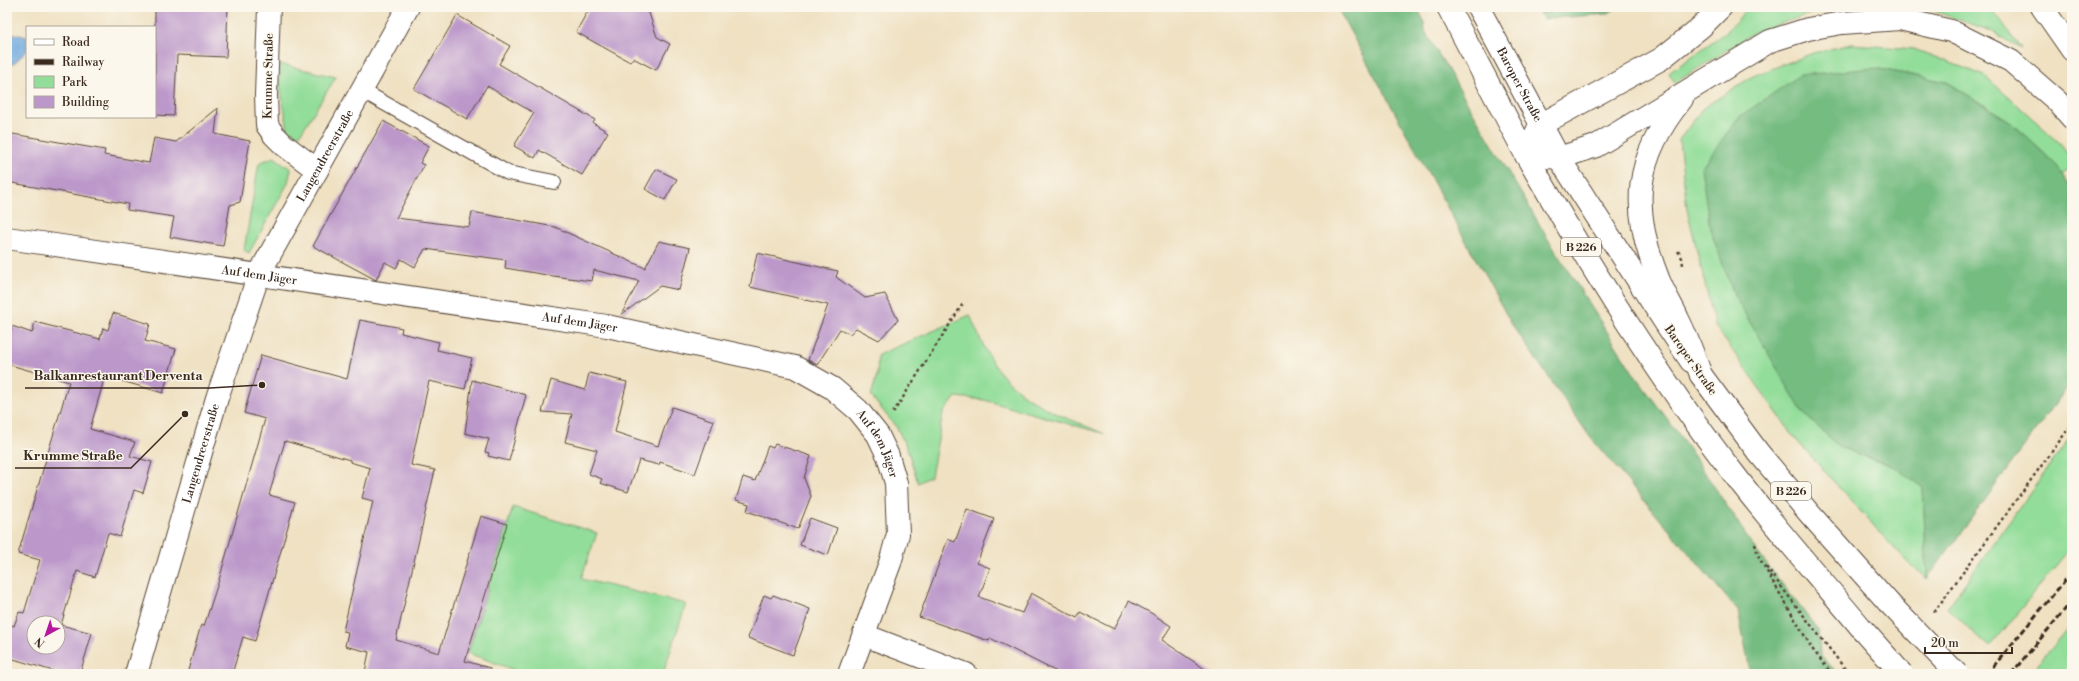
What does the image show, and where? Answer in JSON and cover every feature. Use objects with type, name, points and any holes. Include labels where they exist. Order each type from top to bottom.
[{"type":"main road","name":"Krumme Straße","points":[[269,7],[266,95],[267,125],[284,145],[317,170]]},
{"type":"main road","name":"Langendreerstraße","points":[[136,674],[217,398],[259,274],[408,7]]},
{"type":"main road","points":[[1448,7],[1526,155]]},
{"type":"main road","name":"Baroper Straße","points":[[1478,7],[1559,158],[1668,327],[1701,375],[1764,458],[1888,602],[1957,674]]},
{"type":"main road","points":[[1526,155],[1540,125],[1660,59],[1701,27],[1721,7]]},
{"type":"main road","points":[[2042,7],[2072,50]]},
{"type":"main road","points":[[1526,155],[1559,158],[1596,146],[1770,40],[1808,29],[1842,23],[1900,20],[1951,31],[2011,61],[2057,101],[2072,118]]},
{"type":"main road","points":[[1692,88],[1666,119],[1650,148],[1642,175],[1642,218],[1644,239],[1658,280],[1678,318],[1701,375]]},
{"type":"main road","name":"B 226","points":[[1526,155],[1562,219],[1686,409],[1734,475],[1863,630],[1902,674]]},
{"type":"main road","name":"Auf dem Jäger","points":[[7,238],[607,326],[795,367],[832,388],[858,410],[878,436],[888,456],[896,483],[898,534],[890,563],[849,674]]},
{"type":"main road","points":[[864,635],[966,674]]},
{"type":"lane","points":[[362,90],[508,173],[554,182]]},
{"type":"path","points":[[878,436],[964,302]]},
{"type":"path","points":[[1946,598],[2072,424]]},
{"type":"path","points":[[1754,543],[1759,558],[1813,650],[1832,674]]},
{"type":"path","points":[[1759,558],[1849,674]]},
{"type":"green space","points":[[1340,7],[1417,7],[1424,21],[1425,31],[1551,244],[1636,377],[1686,444],[1758,553],[1818,630],[1820,654],[1838,674],[1748,674],[1749,666],[1738,611],[1590,437],[1511,323],[1340,13]]},
{"type":"green space","points":[[1534,7],[1618,7],[1607,14],[1544,19]]},
{"type":"green space","points":[[1749,7],[1847,7],[1822,10],[1755,32],[1675,83],[1669,73],[1727,31]]},
{"type":"green space","points":[[1903,7],[1991,7],[2021,48],[1991,31],[1928,9]]},
{"type":"green space","points":[[1851,44],[1914,49],[1985,76],[2061,144],[2072,160],[2072,167],[2062,175],[2055,164],[2011,122],[1947,82],[1875,68],[1739,117],[1702,168],[1839,447],[1895,467],[1923,488],[1927,579],[1904,559],[1797,441],[1715,326],[1687,209],[1679,140],[1703,108],[1753,76],[1813,53]]},
{"type":"green space","points":[[280,64],[336,77],[299,136],[288,129],[280,87]]},
{"type":"green space","points":[[1875,68],[1947,82],[2011,122],[2055,164],[2072,189],[2072,381],[1927,579],[1923,488],[1895,467],[1839,447],[1803,413],[1734,295],[1710,229],[1701,168],[1739,117],[1800,75]]},
{"type":"green space","points":[[274,157],[291,169],[288,183],[249,253],[244,250],[259,163]]},
{"type":"green space","points":[[970,315],[984,348],[993,363],[1014,387],[1038,404],[1051,411],[1105,434],[984,400],[956,397],[943,413],[931,476],[918,483],[907,448],[897,428],[871,396],[877,375],[878,355]]},
{"type":"green space","points":[[2072,435],[2072,546],[1990,647],[1947,608]]},
{"type":"green space","points":[[513,507],[597,533],[581,579],[686,604],[663,674],[525,674],[468,653]]},
{"type":"green space","points":[[2072,623],[2072,674],[2029,674]]},
{"type":"water","points":[[11,33],[26,37],[26,52],[13,64],[7,66],[7,34]]},
{"type":"building","points":[[155,7],[228,7],[226,57],[177,55],[174,116],[156,115]]},
{"type":"building","points":[[590,7],[647,7],[657,37],[670,44],[656,70],[633,58],[630,62],[576,32]]},
{"type":"building","points":[[457,15],[510,46],[499,64],[595,120],[593,123],[608,132],[582,175],[539,150],[535,158],[514,146],[534,113],[487,86],[467,119],[414,89]]},
{"type":"building","points":[[218,108],[215,134],[250,141],[240,202],[230,205],[223,246],[170,237],[174,217],[127,210],[128,204],[7,182],[7,133],[105,150],[104,155],[149,163],[154,138],[176,142]]},
{"type":"building","points":[[383,121],[429,146],[420,163],[424,165],[396,218],[469,227],[472,212],[555,227],[645,268],[659,241],[690,248],[679,290],[660,286],[621,315],[639,281],[594,270],[592,281],[553,276],[505,268],[506,260],[425,249],[415,267],[401,259],[396,268],[385,262],[376,280],[313,246]]},
{"type":"building","points":[[656,169],[677,179],[665,200],[645,189]]},
{"type":"building","points":[[757,253],[838,271],[836,277],[865,298],[885,294],[898,320],[879,340],[856,328],[850,334],[840,329],[817,365],[808,360],[828,305],[750,287]]},
{"type":"building","points":[[113,313],[150,324],[145,341],[176,349],[163,393],[105,376],[90,429],[135,442],[130,456],[152,462],[143,493],[134,490],[120,537],[108,533],[95,577],[77,571],[64,615],[26,615],[26,655],[66,655],[66,626],[92,633],[80,674],[63,674],[7,657],[7,624],[14,626],[19,612],[24,613],[40,560],[18,554],[69,382],[7,364],[7,344],[12,326],[32,333],[35,322],[100,339],[103,328],[108,330]]},
{"type":"building","points":[[360,320],[402,328],[401,333],[439,342],[437,350],[472,358],[465,389],[429,381],[411,465],[435,470],[396,640],[439,653],[481,516],[507,524],[465,661],[490,668],[489,674],[387,674],[365,672],[369,652],[345,646],[348,632],[343,631],[373,501],[362,498],[370,468],[350,462],[350,460],[285,441],[269,495],[295,502],[255,641],[243,637],[232,674],[187,674],[201,625],[204,626],[219,580],[265,419],[244,413],[261,355],[347,379]]},
{"type":"building","points":[[589,373],[627,382],[615,432],[658,446],[672,407],[714,421],[695,474],[660,462],[659,465],[639,460],[628,492],[600,483],[602,479],[589,474],[597,450],[565,442],[572,414],[542,412],[551,380],[585,390]]},
{"type":"building","points":[[472,380],[526,395],[509,461],[488,456],[489,453],[485,452],[489,439],[465,433]]},
{"type":"building","points":[[775,444],[811,456],[804,478],[811,496],[798,529],[747,511],[749,504],[736,500],[743,477],[755,481],[768,446],[773,448]]},
{"type":"building","points":[[967,509],[994,519],[977,563],[990,568],[979,597],[1022,613],[1031,593],[1077,618],[1080,612],[1114,629],[1129,601],[1171,626],[1162,640],[1212,674],[1061,674],[990,638],[989,641],[919,617],[948,539],[955,542]]},
{"type":"building","points":[[810,518],[837,528],[828,555],[800,545]]},
{"type":"building","points":[[764,595],[771,598],[773,595],[810,609],[793,655],[748,638]]},
{"type":"railway","points":[[1987,674],[2072,572]]},
{"type":"railway","points":[[2011,674],[2072,601]]},
{"type":"place","name":"Balkanrestaurant Derventa","points":[[262,385]]},
{"type":"place","name":"Krumme Straße","points":[[185,414]]}]
